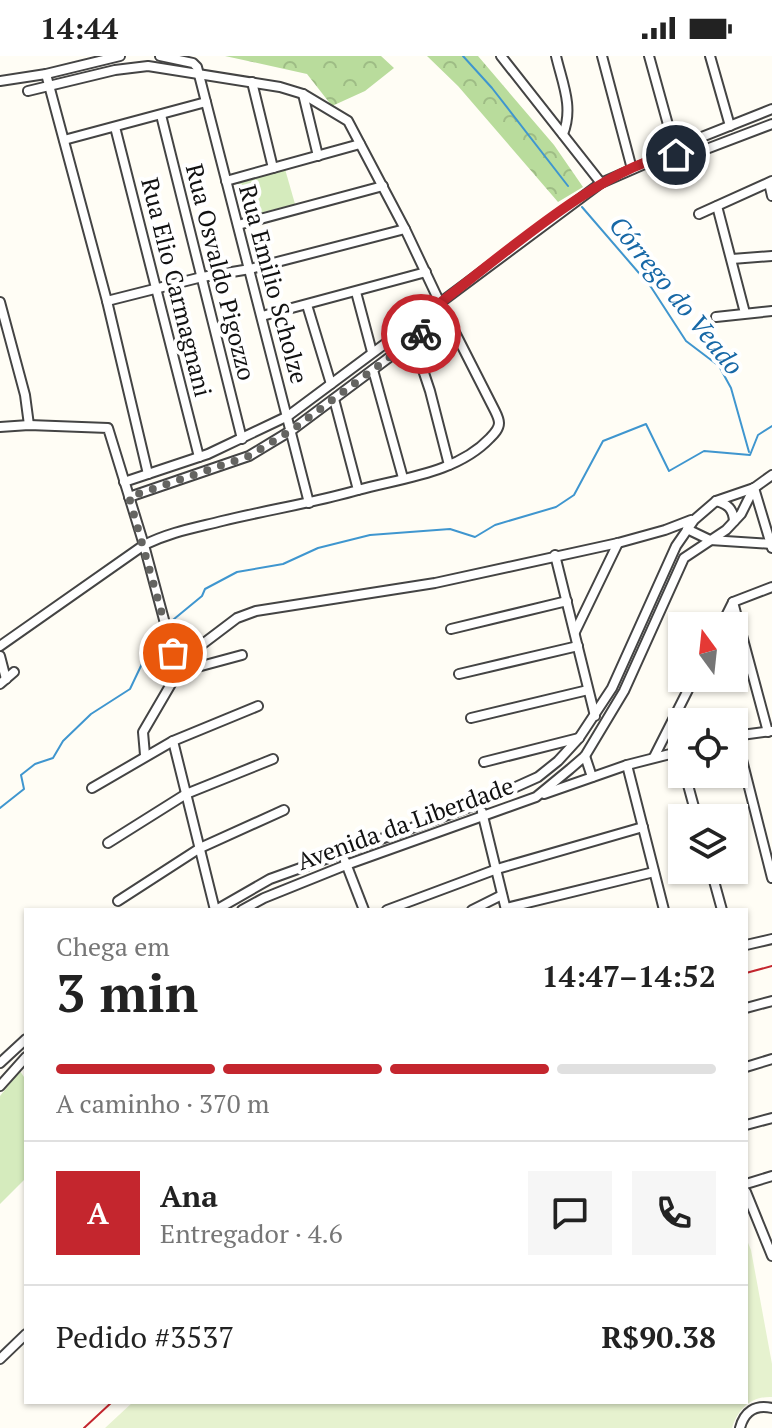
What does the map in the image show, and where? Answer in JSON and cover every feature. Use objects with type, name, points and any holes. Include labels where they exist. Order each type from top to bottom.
[{"type":"street","points":[[0,81],[46,74],[120,56]]},
{"type":"street","points":[[144,56],[148,66]]},
{"type":"street","points":[[160,56],[193,63],[199,76]]},
{"type":"street","points":[[501,56],[601,183]]},
{"type":"street","points":[[556,56],[569,110],[563,134]]},
{"type":"street","points":[[602,56],[632,169]]},
{"type":"street","points":[[649,56],[675,152]]},
{"type":"street","points":[[710,56],[730,126]]},
{"type":"street","points":[[0,646],[144,545],[183,528],[309,503],[449,465],[480,449],[497,431],[499,423],[405,229],[348,121],[303,94],[252,82],[148,66],[115,70],[28,91]]},
{"type":"street","points":[[46,74],[107,301],[148,474]]},
{"type":"street","name":"Rua Emilio Scholze","points":[[199,76],[309,503]]},
{"type":"street","points":[[252,82],[273,168]]},
{"type":"street","points":[[303,94],[318,156]]},
{"type":"street","points":[[64,140],[206,102]]},
{"type":"street","points":[[124,482],[199,457],[288,416],[601,183],[772,109]]},
{"type":"street","name":"Rua Osvaldo Pigozzo","points":[[161,115],[242,439]]},
{"type":"street","points":[[675,152],[688,156],[772,124]]},
{"type":"street","name":"Rua Elio Carmagnani","points":[[115,127],[199,457]]},
{"type":"street","points":[[226,181],[360,144]]},
{"type":"street","points":[[699,214],[770,182],[772,196]]},
{"type":"street","points":[[238,225],[383,186]]},
{"type":"street","points":[[717,206],[745,313]]},
{"type":"street","points":[[107,301],[202,277],[250,269],[405,229]]},
{"type":"street","points":[[732,259],[772,256]]},
{"type":"street","points":[[262,316],[426,272]]},
{"type":"street","points":[[356,292],[372,352]]},
{"type":"street","points":[[0,302],[25,395],[29,425]]},
{"type":"street","points":[[307,305],[331,384]]},
{"type":"street","points":[[716,317],[772,311]]},
{"type":"street","points":[[129,497],[249,456],[292,430],[446,315]]},
{"type":"street","points":[[413,340],[449,465]]},
{"type":"street","points":[[373,370],[403,478]]},
{"type":"street","points":[[334,399],[358,490]]},
{"type":"street","points":[[0,427],[108,428],[178,672]]},
{"type":"street","points":[[145,755],[143,732],[178,672],[196,649],[237,618],[256,611],[435,583],[618,543],[694,520],[716,501],[754,488],[772,475]]},
{"type":"street","points":[[665,530],[687,529],[710,540],[772,546],[754,488]]},
{"type":"street","name":"Avenida da Liberdade","points":[[246,908],[346,865],[536,797],[585,756],[624,691],[684,558],[741,514],[754,488]]},
{"type":"street","points":[[716,501],[728,506],[734,514],[734,521]]},
{"type":"street","name":"Avenida da Liberdade","points":[[219,908],[270,879],[478,804],[538,777],[558,761],[579,738],[612,688],[676,546],[694,520]]},
{"type":"street","points":[[665,530],[673,533],[676,546]]},
{"type":"street","points":[[575,633],[618,543]]},
{"type":"street","points":[[555,555],[595,716]]},
{"type":"street","points":[[728,612],[733,602],[772,587]]},
{"type":"street","points":[[451,629],[567,601]]},
{"type":"street","points":[[733,602],[770,731],[748,734]]},
{"type":"street","points":[[459,674],[578,646]]},
{"type":"street","points":[[178,672],[242,655]]},
{"type":"street","points":[[0,656],[3,681]]},
{"type":"street","points":[[3,681],[14,672]]},
{"type":"street","points":[[471,718],[588,690]]},
{"type":"street","points":[[654,757],[687,692]]},
{"type":"street","points":[[92,788],[173,741],[258,706]]},
{"type":"street","points":[[484,762],[579,738]]},
{"type":"street","points":[[173,741],[215,908]]},
{"type":"street","points":[[536,797],[668,754]]},
{"type":"street","points":[[585,756],[592,777]]},
{"type":"street","points":[[108,843],[186,794],[273,759]]},
{"type":"street","points":[[627,765],[663,908]]},
{"type":"street","points":[[748,786],[772,878]]},
{"type":"street","points":[[478,804],[506,908]]},
{"type":"street","points":[[118,901],[200,848],[284,810]]},
{"type":"street","points":[[392,908],[497,869],[643,827]]},
{"type":"street","points":[[342,853],[363,908]]},
{"type":"street","points":[[510,908],[654,872]]},
{"type":"street","points":[[715,884],[721,908]]},
{"type":"street","points":[[476,908],[502,895]]},
{"type":"street","points":[[748,945],[772,939]]},
{"type":"street","points":[[748,1007],[772,1001]]},
{"type":"street","points":[[0,1063],[24,1041]]},
{"type":"street","points":[[748,1066],[772,1059]]},
{"type":"street","points":[[0,1086],[24,1060]]},
{"type":"street","points":[[748,1124],[772,1118]]},
{"type":"street","points":[[748,1183],[772,1176]]},
{"type":"street","points":[[748,1196],[768,1237],[772,1256]]},
{"type":"street","points":[[0,1359],[24,1336]]},
{"type":"street","points":[[740,1428],[750,1410],[772,1408]]},
{"type":"green space","points":[[225,56],[381,56],[394,68],[365,91],[332,106],[307,74]]},
{"type":"green space","points":[[427,56],[478,56],[554,145],[583,187],[558,202],[458,86]]},
{"type":"green space","points":[[285,169],[295,204],[244,217],[237,181]]},
{"type":"green space","points":[[20,1071],[24,1077],[24,1180],[0,1204],[0,1096]]},
{"type":"green space","points":[[748,1243],[772,1364],[772,1397],[748,1404]]},
{"type":"green space","points":[[131,1404],[748,1404],[732,1428],[105,1428]]},
{"type":"waterway","name":"Córrego do Veado","points":[[463,56],[492,88],[568,186]]},
{"type":"waterway","name":"Córrego do Veado","points":[[582,207],[651,287],[686,341],[719,366],[731,388],[749,452]]},
{"type":"waterway","points":[[168,624],[202,596],[205,589],[237,572],[283,564],[318,548],[370,535],[450,529],[475,537],[495,525],[556,507],[574,495],[603,441],[646,424],[669,471],[704,451],[750,455],[758,435],[772,426]]},
{"type":"waterway","points":[[0,808],[24,789],[21,775],[35,764],[53,758],[63,741],[91,714],[130,689],[162,626]]},
{"type":"railway","points":[[748,972],[772,966]]},
{"type":"railway","points":[[84,1428],[110,1404]]},
{"type":"way so far","points":[[173,653],[129,497],[249,456],[292,430],[421,334]]},
{"type":"route","points":[[421,334],[446,315],[440,303],[601,183],[663,156],[676,155]]}]
